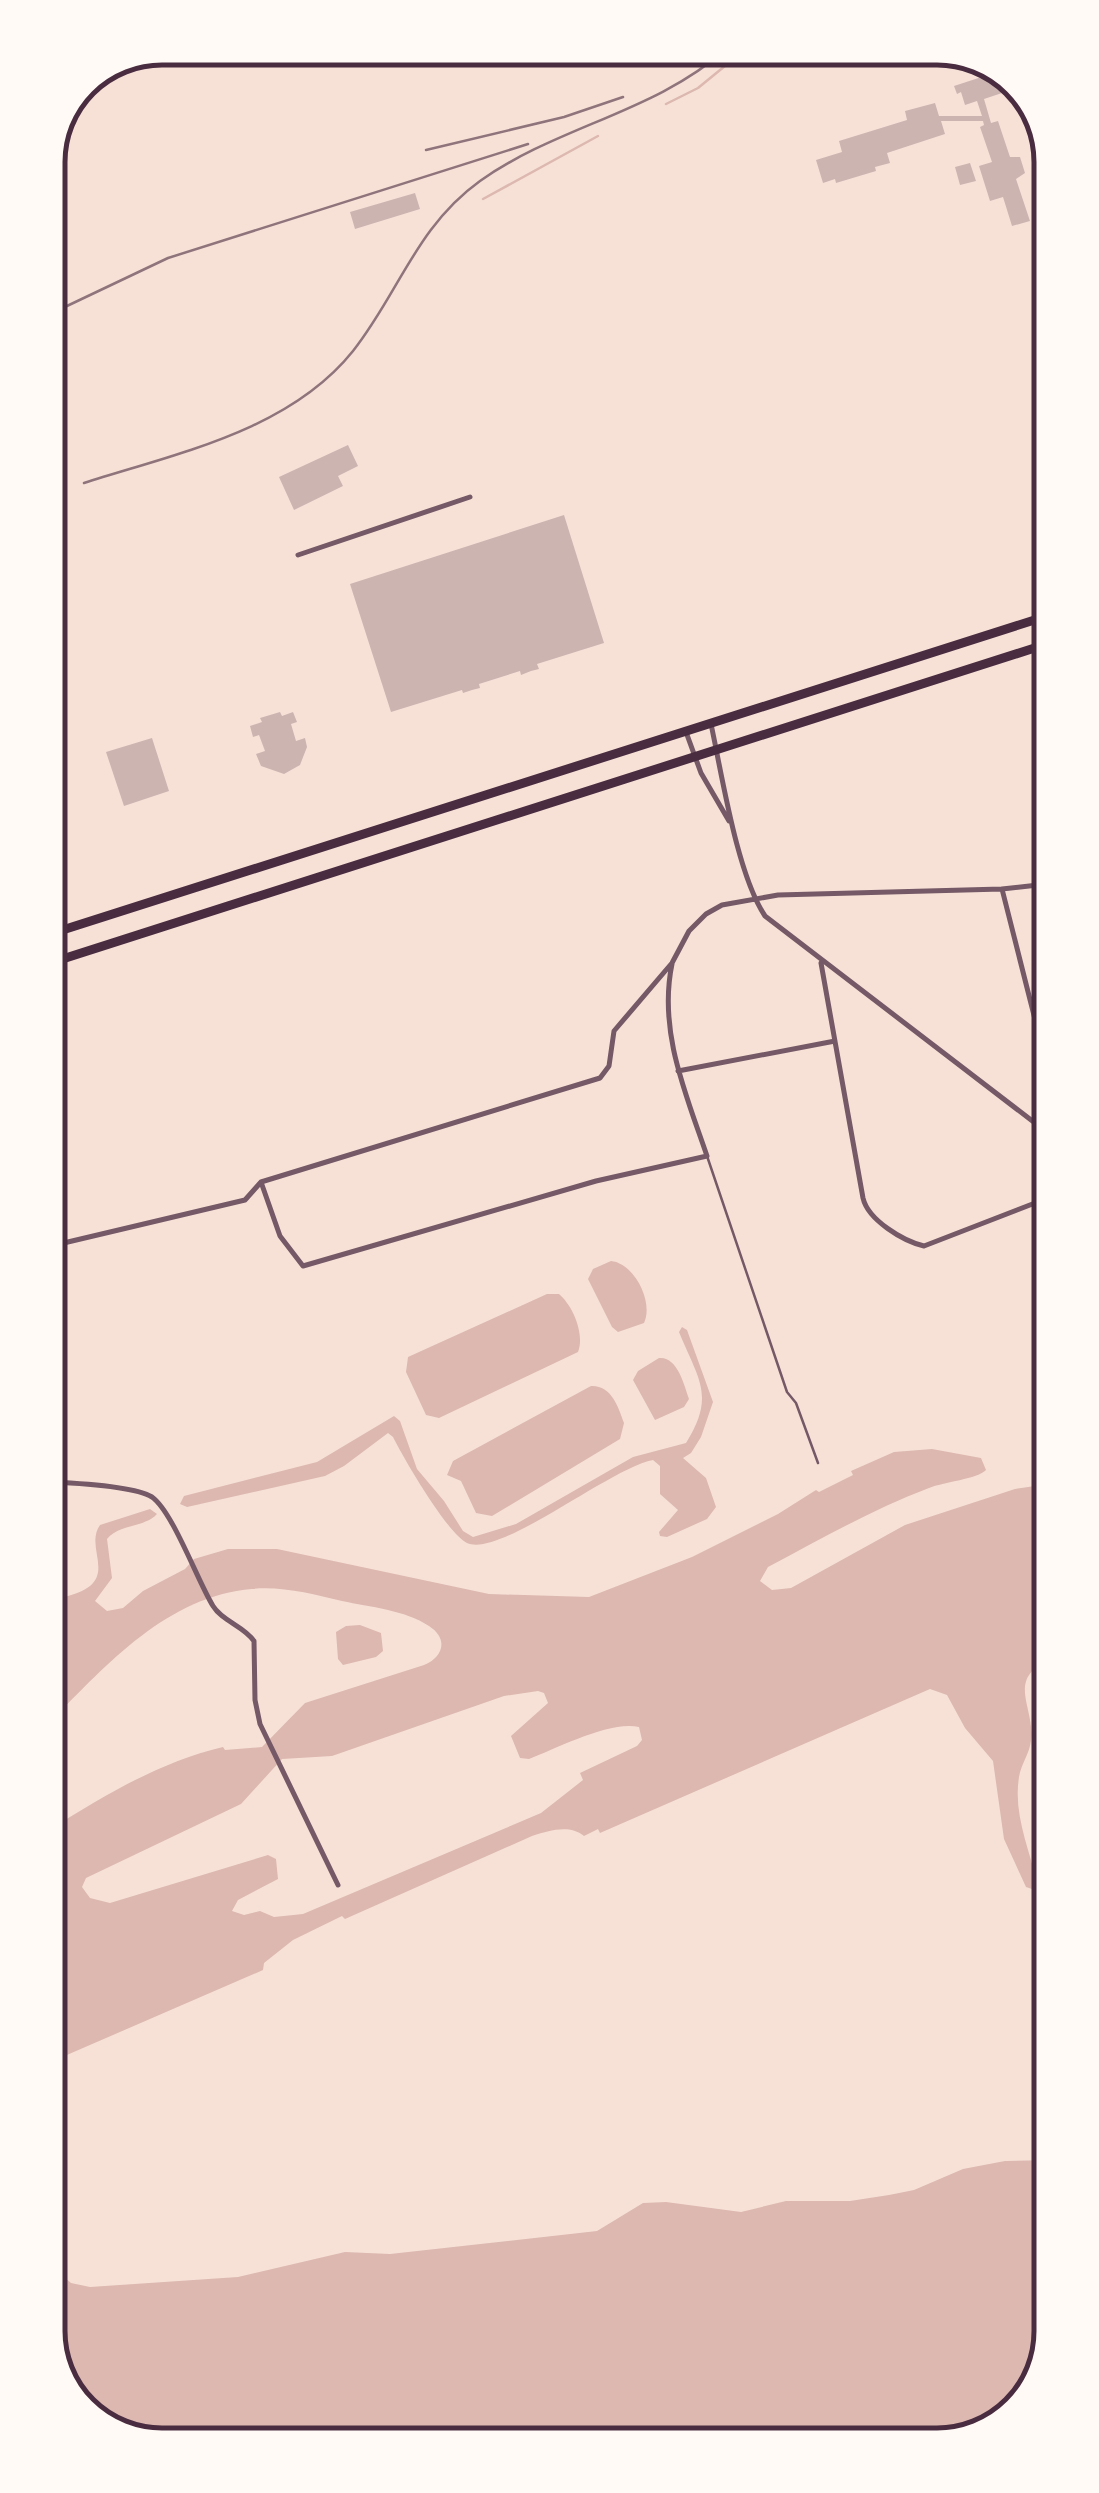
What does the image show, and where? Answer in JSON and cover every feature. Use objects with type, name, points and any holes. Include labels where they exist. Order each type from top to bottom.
[{"type":"main road","points":[[65,929],[1034,620]]},
{"type":"main road","points":[[65,958],[1034,648]]},
{"type":"street","points":[[298,555],[470,496]]},
{"type":"street","points":[[711,723],[734,827],[765,916],[1034,1122]]},
{"type":"street","points":[[685,731],[694,756],[734,827]]},
{"type":"street","points":[[65,1243],[246,1200],[261,1182],[600,1078],[609,1066],[614,1031],[672,963],[689,931],[722,905],[755,896],[1034,886]]},
{"type":"street","points":[[1002,889],[1034,1015]]},
{"type":"street","points":[[820,960],[863,1198],[871,1214],[924,1246],[1034,1203]]},
{"type":"street","points":[[261,1182],[280,1236],[303,1266],[596,1182],[707,1156],[678,1071],[667,1009],[672,963]]},
{"type":"street","points":[[678,1071],[834,1041]]},
{"type":"street","points":[[65,1483],[106,1486],[150,1496],[185,1546],[213,1606],[254,1641],[255,1700],[266,1736],[338,1885]]},
{"type":"lane","points":[[707,1156],[776,1362],[818,1463]]},
{"type":"shaded area","points":[[611,1261],[634,1276],[646,1305],[644,1323],[618,1332],[588,1279],[593,1269]]},
{"type":"shaded area","points":[[547,1294],[559,1294],[573,1313],[579,1329],[578,1352],[439,1418],[426,1415],[406,1372],[408,1357]]},
{"type":"shaded area","points":[[682,1327],[687,1330],[713,1402],[701,1437],[683,1458],[706,1478],[716,1507],[707,1519],[667,1537],[659,1532],[678,1510],[660,1494],[660,1466],[653,1460],[610,1478],[504,1537],[483,1544],[467,1543],[438,1511],[388,1433],[325,1476],[187,1507],[180,1504],[184,1496],[317,1462],[394,1416],[400,1421],[417,1469],[463,1531],[473,1537],[516,1524],[633,1457],[686,1443],[702,1399],[697,1375],[679,1332]]},
{"type":"shaded area","points":[[659,1358],[675,1366],[689,1399],[684,1407],[655,1420],[633,1380],[638,1371]]},
{"type":"shaded area","points":[[591,1386],[604,1389],[616,1404],[624,1423],[620,1439],[492,1516],[476,1513],[461,1481],[447,1475],[453,1461]]},
{"type":"shaded area","points":[[932,1449],[981,1458],[986,1470],[929,1488],[867,1515],[768,1567],[760,1581],[772,1590],[791,1588],[905,1525],[1034,1486],[1034,1670],[1025,1685],[1031,1740],[1018,1791],[1020,1817],[1034,1871],[1032,1889],[1026,1887],[1004,1839],[993,1761],[965,1728],[947,1695],[930,1689],[600,1833],[598,1829],[584,1836],[572,1830],[559,1830],[532,1836],[345,1919],[342,1916],[293,1940],[264,1963],[263,1970],[65,2056],[65,1820],[177,1761],[223,1747],[262,1747],[305,1703],[424,1665],[436,1657],[441,1647],[435,1631],[409,1616],[308,1593],[252,1589],[222,1594],[166,1619],[117,1656],[65,1707],[65,1597],[90,1586],[96,1579],[95,1541],[100,1525],[150,1509],[157,1514],[107,1539],[112,1578],[95,1601],[107,1611],[123,1608],[143,1591],[185,1569],[194,1559],[228,1549],[277,1549],[489,1594],[589,1597],[692,1557],[778,1514],[816,1490],[853,1475],[851,1471],[894,1452]],"holes":[[[538,1691],[544,1693],[548,1703],[511,1736],[520,1758],[529,1759],[584,1736],[627,1726],[639,1727],[642,1740],[580,1773],[583,1780],[541,1813],[303,1914],[274,1917],[260,1911],[244,1915],[232,1911],[238,1900],[278,1879],[276,1859],[268,1855],[110,1903],[90,1898],[82,1887],[86,1878],[241,1804],[282,1759],[332,1756],[504,1696]]]},
{"type":"shaded area","points":[[360,1625],[381,1633],[383,1651],[376,1657],[343,1665],[338,1659],[336,1632]]},
{"type":"shaded area","points":[[1034,2160],[1033,2344],[1024,2374],[1006,2400],[986,2415],[950,2427],[156,2428],[113,2415],[93,2400],[78,2380],[67,2350],[65,2278],[90,2287],[238,2277],[345,2252],[390,2254],[597,2231],[643,2203],[666,2202],[741,2212],[786,2201],[850,2201],[914,2190],[963,2169]]},
{"type":"building","points":[[983,77],[1005,92],[984,99],[991,123],[998,121],[1010,157],[1020,157],[1025,173],[1016,179],[1030,221],[1012,226],[1003,197],[990,201],[979,166],[992,162],[980,127],[983,121],[941,121],[945,134],[887,153],[890,163],[875,167],[876,171],[823,183],[816,160],[842,152],[839,141],[907,120],[905,111],[935,103],[939,116],[982,116],[977,101],[965,105],[961,92],[957,94],[954,86]]},
{"type":"building","points":[[970,163],[976,181],[960,185],[955,167]]},
{"type":"building","points":[[415,193],[420,209],[355,229],[350,212]]},
{"type":"building","points":[[348,445],[358,466],[338,476],[343,486],[294,510],[279,477]]},
{"type":"building","points":[[564,515],[604,643],[537,664],[539,669],[521,675],[520,671],[479,684],[480,688],[391,712],[350,584]]},
{"type":"building","points":[[280,712],[282,716],[293,712],[297,722],[291,724],[296,741],[305,738],[307,747],[300,765],[284,774],[261,766],[256,754],[265,751],[259,735],[253,737],[250,726],[262,722],[260,718]]},
{"type":"building","points":[[152,738],[169,791],[124,806],[106,752]]},
{"type":"waterway","points":[[666,104],[698,88],[726,65]]},
{"type":"waterway","points":[[483,199],[598,136]]},
{"type":"railway","points":[[84,483],[229,436],[297,401],[353,351],[424,240],[458,199],[510,162],[638,104],[705,65]]},
{"type":"railway","points":[[426,150],[564,117],[623,97]]},
{"type":"railway","points":[[65,307],[168,258],[528,144]]}]
